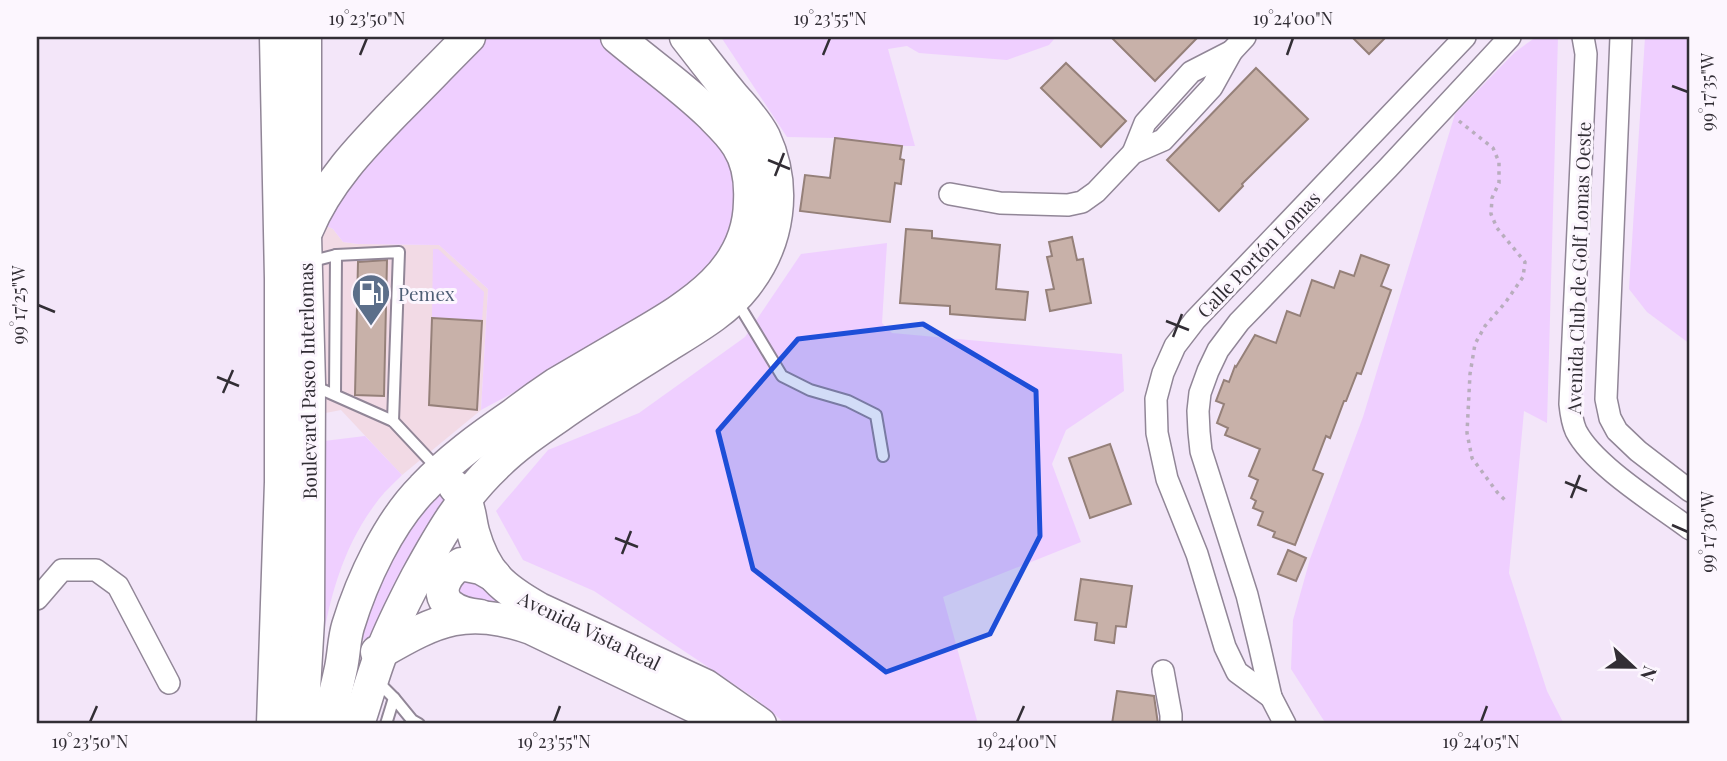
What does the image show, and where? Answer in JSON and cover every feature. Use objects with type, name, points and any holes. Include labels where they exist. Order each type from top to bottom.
[{"type":"main road","name":"Boulevard Paseo Interlomas","points":[[274,724],[281,482],[281,279],[276,37]]},
{"type":"main road","name":"Boulevard Paseo Interlomas","points":[[302,724],[322,389],[305,37]]},
{"type":"main road","points":[[316,251],[313,215],[329,188],[358,152],[469,37]]},
{"type":"main road","points":[[629,46],[653,57],[663,53],[674,37]]},
{"type":"main road","points":[[358,724],[383,676],[397,616],[436,542],[465,498],[494,467],[526,439],[720,311],[745,286],[763,258],[777,208],[778,180],[772,158],[763,135],[686,37]]},
{"type":"main road","points":[[328,724],[351,618],[359,595],[372,566],[406,507],[422,488],[490,430],[555,385],[700,297],[723,275],[738,250],[747,229],[751,183],[740,148],[691,95],[629,46]]},
{"type":"main road","points":[[440,471],[465,498]]},
{"type":"main road","name":"Avenida Vista Real","points":[[465,498],[481,557],[495,576],[517,596],[539,609],[706,686],[760,724]]},
{"type":"main road","points":[[482,617],[457,610],[447,603],[443,585],[446,576],[461,564],[481,568],[495,576]]},
{"type":"main road","name":"Avenida Vista Real","points":[[383,676],[414,633],[452,618],[508,620],[531,628],[696,707],[720,724]]},
{"type":"main road","points":[[345,646],[383,676]]},
{"type":"street","name":"Calle Portón Lomas","points":[[1271,697],[1237,672],[1225,647],[1197,554],[1167,479],[1157,433],[1156,399],[1163,373],[1175,346],[1195,320],[1465,37]]},
{"type":"street","name":"Calle Portón Lomas","points":[[1285,724],[1271,697],[1240,571],[1201,451],[1198,411],[1200,393],[1218,349],[1239,322],[1510,37]]},
{"type":"street","points":[[950,194],[1000,203],[1068,205],[1082,202],[1096,192],[1133,153],[1163,140],[1212,87],[1238,44]]},
{"type":"street","points":[[1584,45],[1621,46]]},
{"type":"street","name":"Avenida Club de Golf Lomas Oeste","points":[[1584,45],[1570,404],[1572,420],[1582,439],[1602,462],[1690,529]]},
{"type":"street","name":"Avenida Club de Golf Lomas Oeste","points":[[1621,46],[1606,399],[1610,418],[1617,431],[1638,451],[1690,491]]},
{"type":"street","points":[[37,599],[62,570],[96,570],[118,586],[169,683]]},
{"type":"street","points":[[1163,671],[1171,724]]},
{"type":"lane","points":[[316,251],[399,252],[393,421]]},
{"type":"lane","points":[[735,297],[782,376],[810,390],[848,401],[876,415],[883,456]]},
{"type":"lane","points":[[322,389],[393,421],[440,471]]},
{"type":"lane","points":[[383,676],[386,724]]},
{"type":"lane","points":[[383,676],[412,720],[419,724]]},
{"type":"path","points":[[1443,109],[1493,148],[1499,162],[1499,183],[1492,198],[1491,214],[1497,228],[1525,262],[1523,277],[1485,326],[1475,344],[1470,374],[1467,433],[1472,458],[1506,500]]},
{"type":"highlighted area","points":[[923,324],[1036,391],[1040,536],[990,634],[886,672],[753,569],[718,431],[798,339]]},
{"type":"shaded area","points":[[479,37],[597,37],[719,139],[733,167],[737,205],[727,244],[691,287],[548,374],[481,410],[488,289],[439,245],[343,242],[333,229],[324,225],[346,180]]},
{"type":"shaded area","points":[[721,37],[1056,37],[1049,45],[1007,60],[919,53],[907,46],[888,49],[915,146],[902,146],[835,138],[787,137]]},
{"type":"shaded area","points":[[1536,37],[1558,37],[1547,423],[1524,411],[1509,573],[1547,691],[1564,724],[1326,724],[1291,669],[1293,620],[1310,559],[1363,417],[1455,114],[1515,52]]},
{"type":"shaded area","points":[[1645,37],[1690,37],[1690,344],[1647,312],[1629,289]]},
{"type":"shaded area","points":[[324,225],[333,229],[343,242],[439,245],[488,289],[481,410],[402,475],[341,410],[305,417],[306,280]]},
{"type":"shaded area","points":[[887,243],[882,323],[892,333],[1122,354],[1124,391],[1066,430],[1052,464],[1081,542],[943,597],[978,724],[786,724],[756,699],[594,591],[523,560],[496,511],[548,450],[639,413],[745,337],[801,254]]},
{"type":"shaded area","points":[[433,249],[438,249],[484,292],[482,321],[432,318]]},
{"type":"shaded area","points":[[365,436],[402,475],[376,503],[346,555],[334,591],[321,649],[316,442]]},
{"type":"shaded area","points":[[427,482],[451,494],[380,631],[368,640],[362,640],[356,637]]},
{"type":"shaded area","points":[[466,571],[521,608],[456,596]]},
{"type":"building","points":[[1111,37],[1198,37],[1155,81]]},
{"type":"building","points":[[1352,37],[1386,37],[1369,54]]},
{"type":"building","points":[[1066,63],[1126,121],[1101,147],[1041,88]]},
{"type":"building","points":[[1256,68],[1308,119],[1242,184],[1219,211],[1167,160]]},
{"type":"building","points":[[835,138],[902,146],[900,159],[904,160],[901,184],[895,183],[890,222],[800,211],[805,175],[830,178]]},
{"type":"building","points":[[906,229],[932,231],[932,238],[1000,245],[996,289],[1028,292],[1025,320],[950,314],[950,306],[900,303]]},
{"type":"building","points":[[1072,237],[1077,260],[1083,259],[1091,303],[1050,311],[1046,290],[1054,289],[1047,257],[1052,256],[1049,242]]},
{"type":"building","points":[[1361,255],[1389,265],[1381,286],[1391,290],[1361,374],[1357,373],[1330,438],[1326,436],[1313,470],[1323,474],[1295,545],[1273,537],[1275,532],[1258,525],[1263,512],[1253,508],[1256,501],[1251,498],[1258,480],[1249,476],[1260,449],[1225,435],[1228,428],[1217,423],[1224,404],[1216,401],[1224,380],[1229,382],[1235,366],[1255,335],[1276,343],[1287,311],[1300,316],[1312,280],[1334,288],[1340,271],[1354,276]]},
{"type":"building","name":"Pemex","points":[[387,260],[384,396],[355,395],[358,262]]},
{"type":"building","points":[[432,318],[482,321],[477,410],[429,405]]},
{"type":"building","points":[[1110,444],[1131,504],[1090,518],[1069,458]]},
{"type":"building","points":[[1288,550],[1306,558],[1296,581],[1278,574]]},
{"type":"building","points":[[1081,579],[1132,586],[1126,627],[1116,626],[1114,643],[1095,640],[1097,623],[1075,620]]},
{"type":"building","points":[[1117,691],[1154,696],[1158,724],[1112,724]]},
{"type":"place","name":"Pemex","points":[[371,327]]}]
